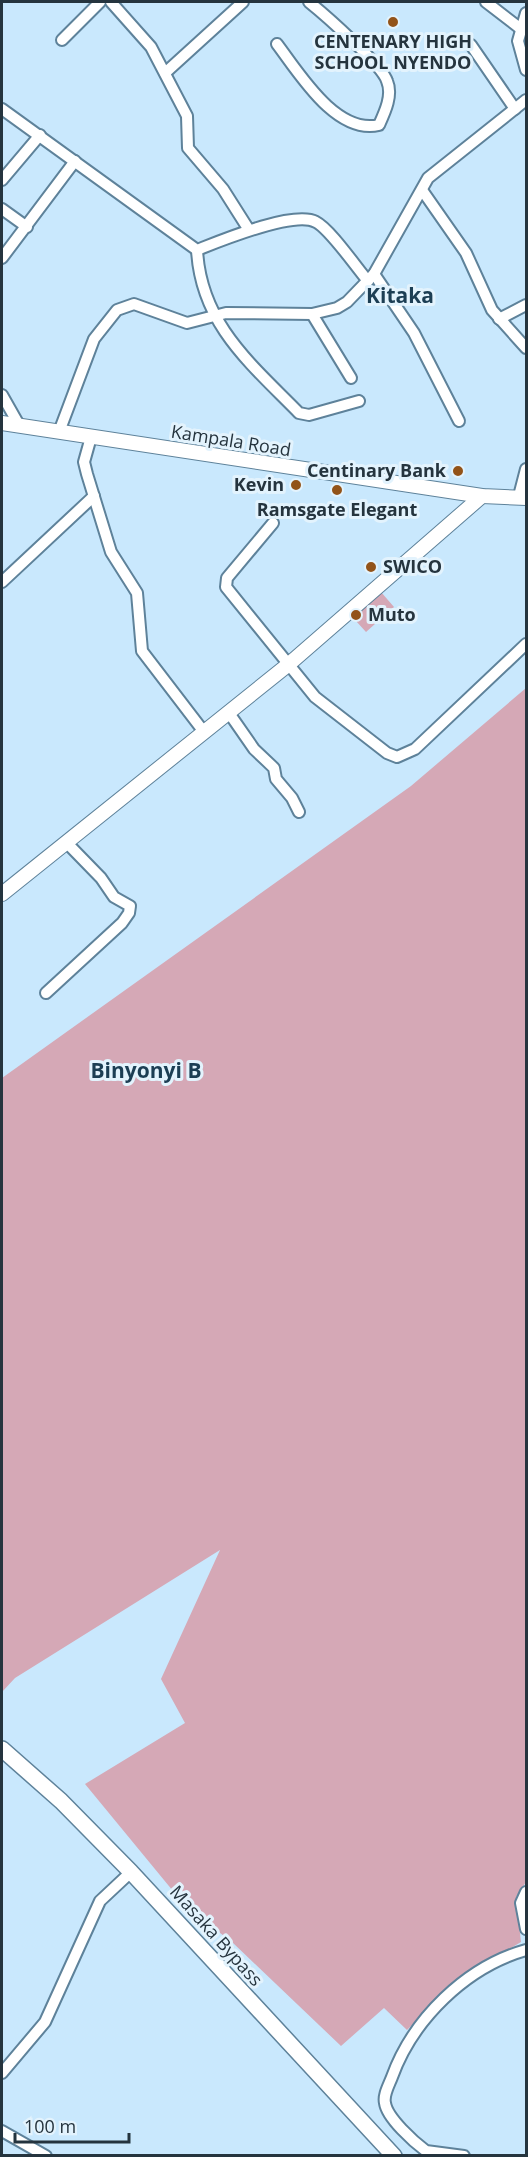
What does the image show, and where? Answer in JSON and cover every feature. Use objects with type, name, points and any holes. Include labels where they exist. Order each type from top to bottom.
[{"type":"highway","name":"Masaka Bypass","points":[[2,1749],[61,1801],[131,1872],[394,2156]]},
{"type":"main road","name":"Kampala Road","points":[[2,423],[482,496],[523,497]]},
{"type":"main road","points":[[2,894],[289,664],[482,496]]},
{"type":"street","points":[[62,40],[100,2]]},
{"type":"street","points":[[111,2],[143,35],[187,116],[188,148],[223,189],[249,230]]},
{"type":"street","points":[[165,73],[243,2]]},
{"type":"street","points":[[277,44],[314,93],[344,119],[361,126],[379,125],[387,109],[389,90],[383,73],[309,2]]},
{"type":"street","points":[[486,2],[521,29]]},
{"type":"street","points":[[526,13],[518,41],[526,70]]},
{"type":"street","points":[[471,45],[515,109]]},
{"type":"street","points":[[59,432],[94,339],[117,310],[134,304],[187,323],[213,315],[312,314],[337,308],[347,302],[371,277],[428,178],[526,100]]},
{"type":"street","points":[[2,109],[196,250],[199,281],[213,315],[234,347],[299,413],[309,415],[358,401]]},
{"type":"street","points":[[2,180],[40,135]]},
{"type":"street","points":[[2,258],[75,161]]},
{"type":"street","points":[[422,190],[466,253],[492,310],[526,348]]},
{"type":"street","points":[[2,209],[27,227]]},
{"type":"street","points":[[196,250],[249,230],[305,218],[314,221],[371,277],[414,333],[459,421]]},
{"type":"street","points":[[499,319],[526,305]]},
{"type":"street","points":[[312,314],[351,378]]},
{"type":"street","points":[[2,395],[19,425]]},
{"type":"street","points":[[91,437],[84,462],[111,552],[137,593],[142,651],[204,732]]},
{"type":"street","points":[[523,497],[526,469]]},
{"type":"street","points":[[2,582],[94,496]]},
{"type":"street","points":[[273,523],[226,582],[226,587],[322,704],[387,753],[397,757],[415,749],[526,644]]},
{"type":"street","points":[[229,713],[254,749],[274,768],[276,779],[292,798],[299,812]]},
{"type":"street","points":[[46,993],[114,932],[129,913],[130,906],[114,897],[101,878],[66,842]]},
{"type":"street","points":[[2,2073],[34,2036],[49,2014],[100,1901],[131,1872]]},
{"type":"street","points":[[526,1892],[521,1903],[526,1929]]},
{"type":"street","points":[[464,2156],[426,2151],[387,2110],[384,2097],[405,2044],[444,1999],[469,1979],[526,1950]]},
{"type":"street","points":[[2,2131],[46,2156]]},
{"type":"shaded area","points":[[381,592],[394,607],[366,632],[356,621],[362,615],[359,611]]},
{"type":"shaded area","points":[[526,688],[526,1882],[516,1897],[521,1942],[459,1979],[407,2030],[384,2008],[341,2046],[232,1942],[187,1908],[85,1784],[185,1723],[161,1679],[220,1550],[15,1678],[2,1692],[2,1078],[411,786]]},
{"type":"place","name":"CENTENARY HIGH SCHOOL NYENDO","points":[[393,22]]},
{"type":"place","name":"Centinary Bank","points":[[458,471]]},
{"type":"place","name":"Kevin","points":[[296,485]]},
{"type":"place","name":"Ramsgate Elegant","points":[[337,490]]},
{"type":"place","name":"SWICO","points":[[371,567]]},
{"type":"place","name":"Muto","points":[[356,615]]},
{"type":"district","name":"Kitaka","points":[[400,296]]},
{"type":"district","name":"Binyonyi B","points":[[146,1071]]}]
